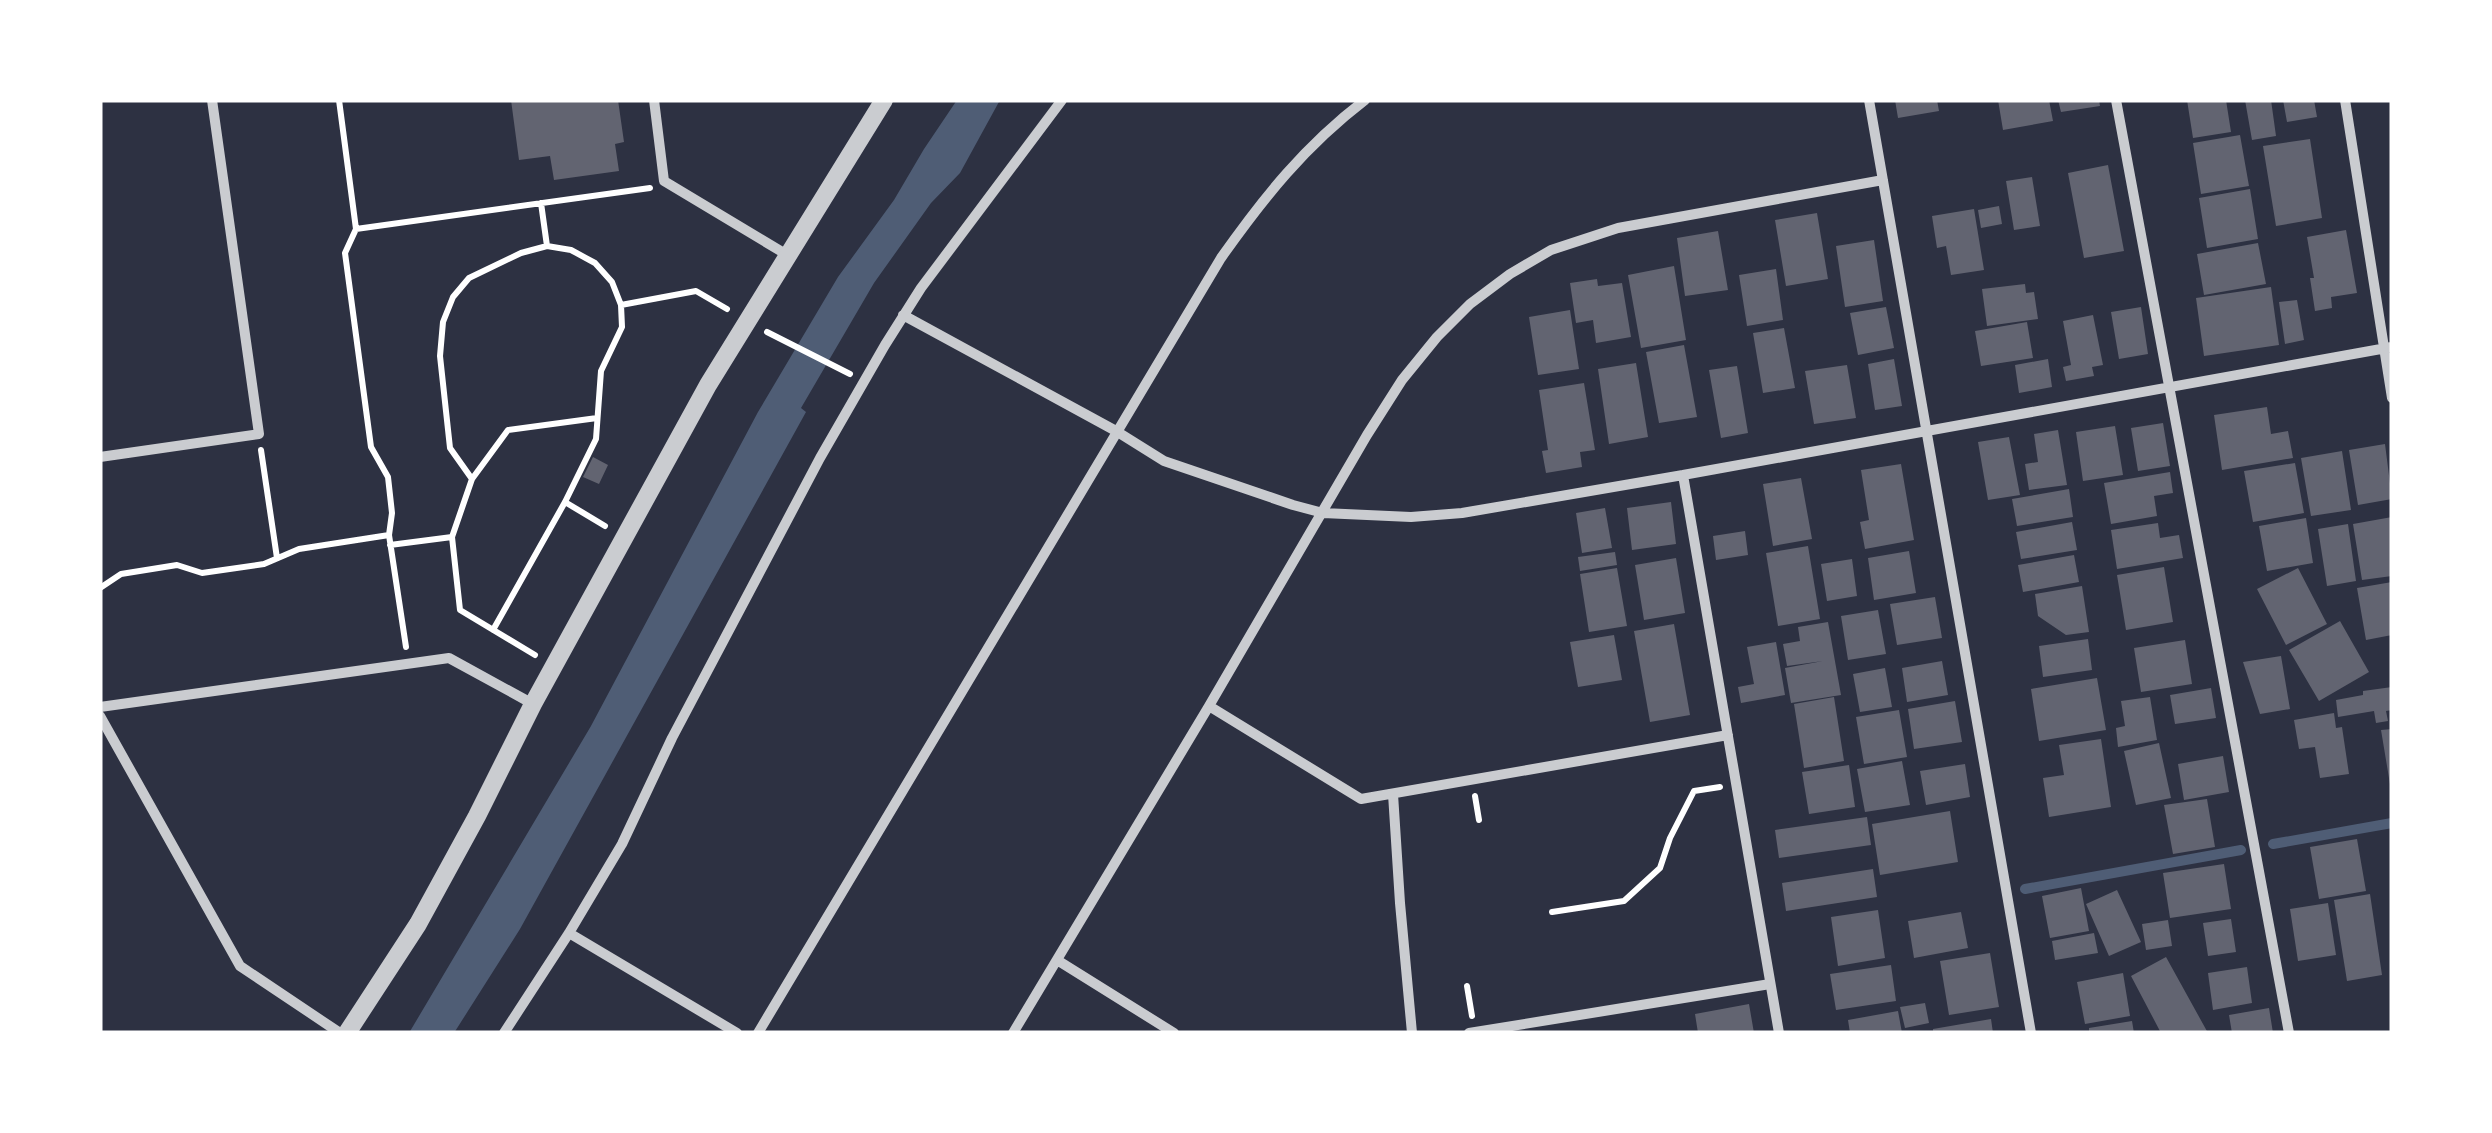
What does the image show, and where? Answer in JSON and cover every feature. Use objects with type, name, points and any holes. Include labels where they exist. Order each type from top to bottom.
[{"type":"street","points":[[100,457],[258,434],[212,100]]},
{"type":"street","points":[[654,100],[664,181],[790,256]]},
{"type":"street","points":[[100,716],[240,966],[344,1033],[418,924],[532,704],[708,386],[884,100]]},
{"type":"street","points":[[504,1033],[622,844],[672,738],[852,400],[904,315],[1062,100]]},
{"type":"street","points":[[758,1033],[1221,258],[1296,160],[1365,100]]},
{"type":"street","points":[[1868,100],[2031,1033]]},
{"type":"street","points":[[2116,100],[2289,1033]]},
{"type":"street","points":[[2344,100],[2388,347],[2392,398]]},
{"type":"street","points":[[1013,1033],[1367,435],[1436,336],[1510,274],[1551,250],[1618,228],[1883,180]]},
{"type":"street","points":[[904,315],[1164,461],[1293,506],[1411,518],[1462,513],[1683,475],[2388,347]]},
{"type":"street","points":[[1683,475],[1778,1033]]},
{"type":"street","points":[[100,707],[450,658],[532,704]]},
{"type":"street","points":[[1209,706],[1362,799],[1728,735]]},
{"type":"street","points":[[1393,794],[1412,1033]]},
{"type":"street","points":[[569,933],[737,1033]]},
{"type":"street","points":[[1058,960],[1174,1033]]},
{"type":"street","points":[[1469,1033],[1770,984]]},
{"type":"path","points":[[339,100],[356,228],[345,253],[370,447],[388,477],[390,545],[409,664]]},
{"type":"path","points":[[356,228],[653,188],[664,181]]},
{"type":"path","points":[[541,203],[547,246]]},
{"type":"path","points":[[472,479],[450,448],[440,356],[443,322],[452,296],[470,278],[522,253],[547,246],[571,250],[594,263],[612,282],[621,305],[622,327],[601,371],[596,439],[493,630]]},
{"type":"path","points":[[621,305],[696,291],[732,312]]},
{"type":"path","points":[[766,332],[854,376]]},
{"type":"path","points":[[536,656],[460,610],[452,536],[472,479],[508,430],[597,418]]},
{"type":"path","points":[[258,434],[277,558]]},
{"type":"path","points":[[565,502],[606,526]]},
{"type":"path","points":[[100,588],[121,574],[177,565],[202,573],[264,564],[299,549],[389,534]]},
{"type":"path","points":[[390,545],[452,536]]},
{"type":"path","points":[[1552,912],[1624,900],[1660,868],[1694,791],[1736,784]]},
{"type":"water","points":[[957,100],[1000,100],[960,173],[931,203],[874,283],[801,408],[806,412],[520,929],[454,1033],[409,1033],[591,726],[758,412],[838,277],[894,200]]},
{"type":"building","points":[[511,100],[618,100],[624,142],[615,144],[619,171],[554,180],[550,156],[519,160]]},
{"type":"building","points":[[1895,100],[1937,100],[1939,111],[1898,118]]},
{"type":"building","points":[[1998,100],[2049,100],[2053,121],[2003,130]]},
{"type":"building","points":[[2058,100],[2099,100],[2100,106],[2061,112]]},
{"type":"building","points":[[2187,100],[2226,100],[2231,132],[2193,138]]},
{"type":"building","points":[[2245,100],[2271,100],[2276,136],[2252,140]]},
{"type":"building","points":[[2283,100],[2314,100],[2317,117],[2287,122]]},
{"type":"building","points":[[2240,135],[2249,186],[2201,194],[2193,143]]},
{"type":"building","points":[[2310,139],[2322,218],[2276,226],[2263,146]]},
{"type":"building","points":[[2108,165],[2124,251],[2084,258],[2068,173]]},
{"type":"building","points":[[2032,177],[2040,226],[2014,230],[2006,181]]},
{"type":"building","points":[[2250,189],[2258,239],[2207,248],[2199,198]]},
{"type":"building","points":[[1999,206],[2002,224],[1981,228],[1978,210]]},
{"type":"building","points":[[1974,209],[1984,270],[1951,275],[1946,246],[1937,248],[1932,216]]},
{"type":"building","points":[[1817,213],[1828,279],[1786,286],[1775,220]]},
{"type":"building","points":[[2346,230],[2357,293],[2331,297],[2332,308],[2315,311],[2307,237]]},
{"type":"building","points":[[1718,231],[1728,290],[1685,296],[1677,238]]},
{"type":"building","points":[[1874,240],[1883,301],[1845,307],[1836,246]]},
{"type":"building","points":[[2258,243],[2266,284],[2204,295],[2197,254]]},
{"type":"building","points":[[1674,266],[1686,340],[1641,348],[1628,275]]},
{"type":"building","points":[[1776,269],[1783,320],[1747,326],[1739,275]]},
{"type":"building","points":[[1597,279],[1598,286],[1622,283],[1631,337],[1596,343],[1593,320],[1576,323],[1570,283]]},
{"type":"building","points":[[2025,284],[2026,293],[2034,292],[2038,319],[1987,326],[1982,289]]},
{"type":"building","points":[[2271,287],[2279,345],[2204,356],[2196,298]]},
{"type":"building","points":[[2297,300],[2304,340],[2285,344],[2279,302]]},
{"type":"building","points":[[1886,307],[1894,348],[1858,355],[1850,313]]},
{"type":"building","points":[[2141,307],[2148,354],[2119,359],[2111,312]]},
{"type":"building","points":[[1570,310],[1579,369],[1538,375],[1529,317]]},
{"type":"building","points":[[2093,315],[2103,365],[2092,367],[2094,376],[2066,381],[2063,367],[2071,365],[2063,321]]},
{"type":"building","points":[[2027,322],[2033,358],[1981,366],[1975,331]]},
{"type":"building","points":[[1784,328],[1795,388],[1763,393],[1753,333]]},
{"type":"building","points":[[1684,345],[1697,417],[1659,423],[1646,352]]},
{"type":"building","points":[[1894,359],[1902,406],[1875,410],[1868,364]]},
{"type":"building","points":[[2048,359],[2052,387],[2019,393],[2015,365]]},
{"type":"building","points":[[1636,363],[1648,437],[1609,444],[1598,369]]},
{"type":"building","points":[[1847,365],[1856,418],[1814,424],[1805,371]]},
{"type":"building","points":[[1737,366],[1748,433],[1721,438],[1709,370]]},
{"type":"building","points":[[1584,383],[1595,450],[1580,452],[1582,467],[1546,473],[1542,451],[1548,450],[1539,390]]},
{"type":"building","points":[[2267,407],[2271,434],[2288,431],[2293,458],[2222,470],[2214,415]]},
{"type":"building","points":[[2163,423],[2170,466],[2138,471],[2131,428]]},
{"type":"building","points":[[2115,426],[2123,475],[2083,481],[2076,432]]},
{"type":"building","points":[[2058,430],[2067,485],[2029,490],[2025,464],[2038,462],[2034,434]]},
{"type":"building","points":[[2009,437],[2020,495],[1988,500],[1978,442]]},
{"type":"building","points":[[2385,444],[2392,499],[2358,505],[2349,450]]},
{"type":"building","points":[[2342,451],[2351,510],[2311,516],[2301,458]]},
{"type":"building","points":[[593,457],[608,465],[599,484],[583,477]]},
{"type":"building","points":[[2295,463],[2304,513],[2253,522],[2244,471]]},
{"type":"building","points":[[1901,464],[1914,540],[1865,549],[1860,522],[1869,520],[1861,470]]},
{"type":"building","points":[[2170,472],[2173,493],[2154,496],[2157,516],[2111,524],[2104,483]]},
{"type":"building","points":[[1801,478],[1812,539],[1773,546],[1763,484]]},
{"type":"building","points":[[2069,489],[2073,517],[2017,526],[2012,499]]},
{"type":"building","points":[[1671,502],[1676,544],[1632,550],[1627,508]]},
{"type":"building","points":[[1605,508],[1612,548],[1582,553],[1576,513]]},
{"type":"building","points":[[2392,517],[2392,576],[2362,580],[2353,524]]},
{"type":"building","points":[[2306,518],[2313,563],[2267,571],[2259,526]]},
{"type":"building","points":[[2072,522],[2077,550],[2021,559],[2016,532]]},
{"type":"building","points":[[2158,523],[2160,538],[2179,535],[2183,558],[2117,569],[2111,530]]},
{"type":"building","points":[[2348,524],[2356,581],[2327,586],[2318,529]]},
{"type":"building","points":[[1745,531],[1748,555],[1716,560],[1713,536]]},
{"type":"building","points":[[1808,546],[1820,619],[1778,626],[1766,553]]},
{"type":"building","points":[[1909,551],[1916,593],[1874,600],[1868,558]]},
{"type":"building","points":[[1615,552],[1617,565],[1580,571],[1578,557]]},
{"type":"building","points":[[2074,555],[2079,582],[2023,592],[2018,565]]},
{"type":"building","points":[[1676,558],[1685,613],[1644,620],[1635,565]]},
{"type":"building","points":[[1852,559],[1857,596],[1827,601],[1821,564]]},
{"type":"building","points":[[2164,567],[2173,622],[2126,630],[2117,575]]},
{"type":"building","points":[[1617,568],[1627,626],[1589,632],[1580,574]]},
{"type":"building","points":[[2298,568],[2327,624],[2286,645],[2257,589]]},
{"type":"building","points":[[2392,582],[2392,635],[2366,640],[2357,588]]},
{"type":"building","points":[[2082,586],[2089,632],[2066,635],[2038,616],[2035,594]]},
{"type":"building","points":[[1935,597],[1942,638],[1897,645],[1890,604]]},
{"type":"building","points":[[1878,610],[1886,654],[1848,660],[1841,616]]},
{"type":"building","points":[[2340,621],[2369,672],[2319,701],[2289,650]]},
{"type":"building","points":[[1828,622],[1841,695],[1791,703],[1785,668],[1823,661],[1787,666],[1783,644],[1800,641],[1798,627]]},
{"type":"building","points":[[1674,624],[1690,715],[1650,722],[1634,631]]},
{"type":"building","points":[[1614,635],[1622,680],[1578,687],[1570,642]]},
{"type":"building","points":[[2088,639],[2092,670],[2043,677],[2039,646]]},
{"type":"building","points":[[2185,640],[2192,684],[2141,692],[2134,648]]},
{"type":"building","points":[[1776,642],[1785,695],[1741,703],[1738,687],[1754,684],[1747,647]]},
{"type":"building","points":[[2281,656],[2290,709],[2260,714],[2243,662]]},
{"type":"building","points":[[1942,661],[1948,695],[1907,702],[1902,668]]},
{"type":"building","points":[[1885,668],[1892,707],[1860,712],[1853,674]]},
{"type":"building","points":[[2097,678],[2106,730],[2039,741],[2031,689]]},
{"type":"building","points":[[2392,687],[2392,710],[2386,711],[2388,721],[2376,723],[2374,711],[2338,717],[2336,700]]},
{"type":"building","points":[[2211,688],[2216,718],[2175,724],[2170,695]]},
{"type":"building","points":[[1834,697],[1844,761],[1804,768],[1794,704]]},
{"type":"building","points":[[2150,697],[2157,740],[2118,747],[2116,728],[2125,726],[2121,701]]},
{"type":"building","points":[[1955,701],[1962,742],[1914,749],[1908,709]]},
{"type":"building","points":[[1899,710],[1907,757],[1864,764],[1856,717]]},
{"type":"building","points":[[2334,713],[2336,728],[2342,727],[2349,774],[2320,778],[2315,747],[2299,749],[2294,720]]},
{"type":"building","points":[[2392,729],[2392,784],[2390,784],[2381,730]]},
{"type":"building","points":[[2101,739],[2111,807],[2049,817],[2043,778],[2064,775],[2059,745]]},
{"type":"building","points":[[2159,743],[2171,798],[2136,805],[2124,751]]},
{"type":"building","points":[[2223,756],[2229,792],[2184,800],[2178,764]]},
{"type":"building","points":[[1902,761],[1910,805],[1865,812],[1857,769]]},
{"type":"building","points":[[1965,764],[1970,797],[1926,805],[1920,771]]},
{"type":"building","points":[[1849,765],[1855,807],[1809,814],[1802,772]]},
{"type":"building","points":[[2207,799],[2215,847],[2173,854],[2164,805]]},
{"type":"building","points":[[1950,811],[1958,862],[1880,875],[1872,824]]},
{"type":"building","points":[[1867,817],[1871,845],[1779,858],[1775,830]]},
{"type":"building","points":[[2357,839],[2366,891],[2319,899],[2310,847]]},
{"type":"building","points":[[2224,864],[2231,909],[2170,918],[2163,873]]},
{"type":"building","points":[[1873,869],[1877,897],[1786,911],[1782,883]]},
{"type":"building","points":[[2081,888],[2089,931],[2050,938],[2042,896]]},
{"type":"building","points":[[2117,890],[2141,942],[2109,956],[2086,904]]},
{"type":"building","points":[[2370,894],[2382,975],[2347,981],[2334,900]]},
{"type":"building","points":[[2328,903],[2336,955],[2298,961],[2290,909]]},
{"type":"building","points":[[1878,910],[1885,958],[1838,966],[1831,917]]},
{"type":"building","points":[[1961,912],[1968,948],[1914,958],[1908,921]]},
{"type":"building","points":[[2231,919],[2236,952],[2208,956],[2203,923]]},
{"type":"building","points":[[2168,920],[2172,946],[2146,950],[2142,924]]},
{"type":"building","points":[[2094,933],[2098,953],[2055,960],[2052,941]]},
{"type":"building","points":[[1990,953],[1999,1007],[1949,1015],[1940,961]]},
{"type":"building","points":[[2166,957],[2208,1033],[2161,1033],[2131,976]]},
{"type":"building","points":[[1891,965],[1896,1001],[1836,1010],[1830,974]]},
{"type":"building","points":[[2247,967],[2252,1003],[2213,1010],[2208,973]]},
{"type":"building","points":[[2123,973],[2130,1016],[2085,1024],[2077,982]]},
{"type":"building","points":[[1925,1003],[1929,1023],[1905,1028],[1900,1007]]},
{"type":"building","points":[[1749,1004],[1754,1033],[1698,1033],[1695,1014]]},
{"type":"building","points":[[2269,1008],[2273,1033],[2232,1033],[2229,1015]]},
{"type":"building","points":[[1898,1011],[1902,1033],[1850,1033],[1848,1020]]},
{"type":"building","points":[[1991,1019],[1993,1033],[1933,1033],[1933,1029]]},
{"type":"building","points":[[2132,1021],[2134,1033],[2089,1033],[2089,1028]]},
{"type":"waterway","points":[[2273,844],[2392,823]]},
{"type":"waterway","points":[[2025,889],[2241,850]]}]
